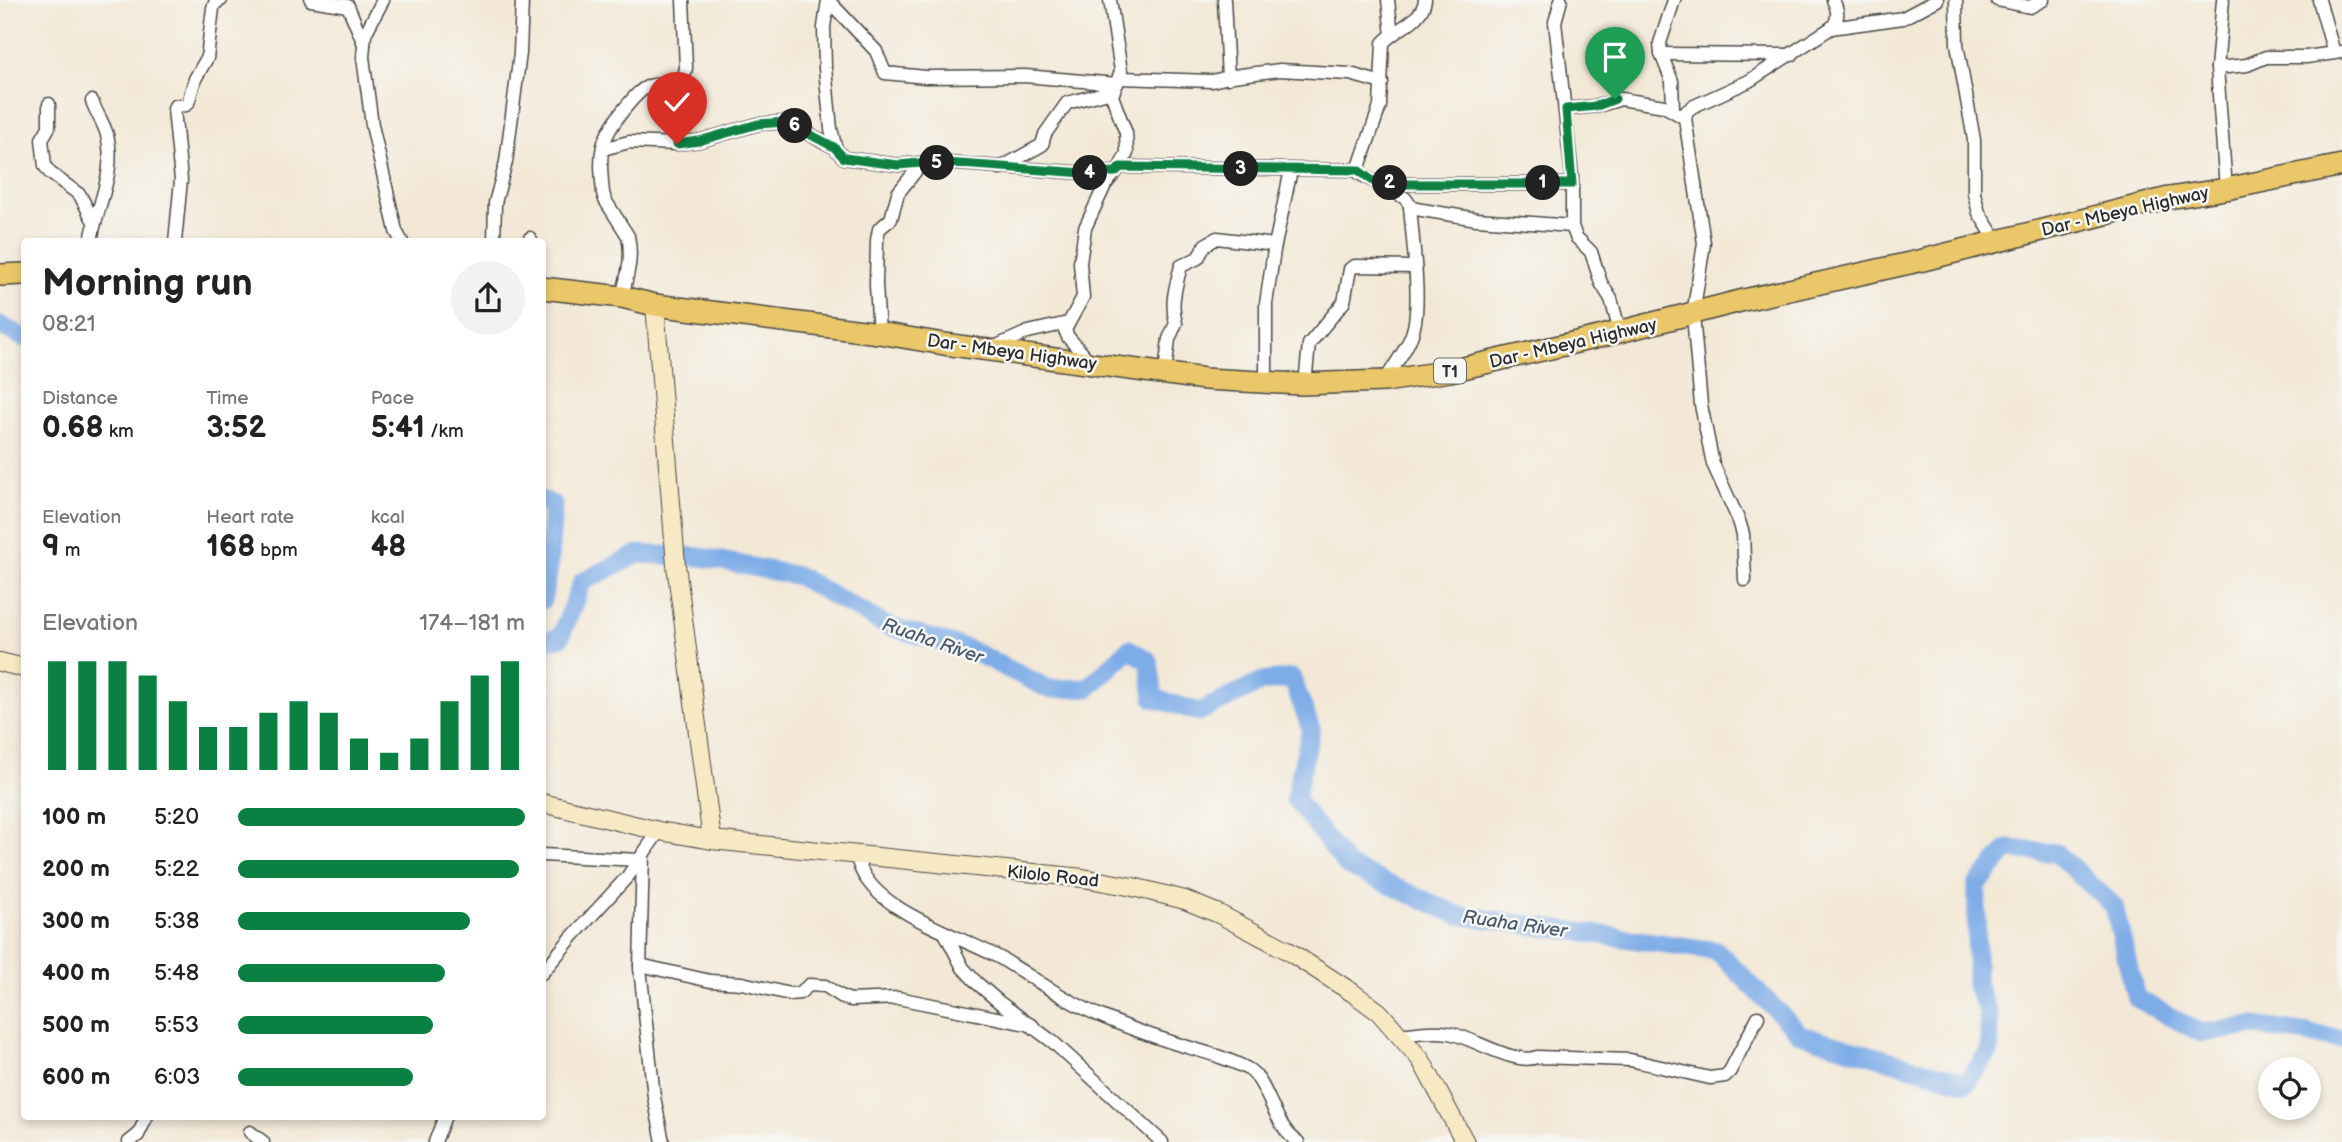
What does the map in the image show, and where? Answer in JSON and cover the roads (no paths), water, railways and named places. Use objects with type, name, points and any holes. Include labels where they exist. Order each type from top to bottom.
[{"type":"highway","name":"Dar - Mbeya Highway","points":[[546,288],[1165,373],[1266,383],[1385,381],[1450,371],[1693,315],[1744,300],[1923,260],[2169,198],[2342,165]]},
{"type":"highway","points":[[0,275],[21,274]]},
{"type":"main road","points":[[655,305],[676,565],[712,840]]},
{"type":"main road","points":[[0,662],[21,667]]},
{"type":"main road","name":"Kilolo Road","points":[[546,804],[659,831],[712,840],[1083,878],[1185,900],[1285,949],[1370,1006],[1421,1060],[1465,1142]]},
{"type":"street","points":[[175,238],[181,180],[174,107],[188,103],[195,79],[207,58],[213,8],[215,3],[221,0]]},
{"type":"street","points":[[311,0],[348,6],[364,44]]},
{"type":"street","points":[[383,0],[365,34],[364,44],[372,125],[400,238]]},
{"type":"street","points":[[494,238],[494,215],[506,162],[520,53],[522,0]]},
{"type":"street","points":[[622,297],[630,266],[630,243],[604,200],[603,149],[609,128],[636,95],[647,87],[678,83],[684,77],[686,68],[683,0]]},
{"type":"street","points":[[828,0],[824,27],[825,68],[835,149]]},
{"type":"street","points":[[828,0],[876,51],[885,73],[926,77],[1026,76],[1116,85],[1203,82],[1280,70],[1350,74],[1382,83]]},
{"type":"street","points":[[1090,362],[1065,330],[1083,297],[1080,263],[1085,228],[1105,185],[1118,170],[1127,153],[1126,133],[1112,99],[1121,68],[1110,0]]},
{"type":"street","points":[[1224,0],[1228,78]]},
{"type":"street","points":[[1388,0],[1392,35]]},
{"type":"street","points":[[1358,170],[1378,112],[1383,43],[1420,12],[1425,0]]},
{"type":"street","points":[[1561,0],[1555,22],[1566,109],[1572,184],[1572,226],[1578,240],[1591,252],[1601,283],[1611,299],[1620,332]]},
{"type":"street","points":[[1673,109],[1672,82],[1661,54],[1660,43],[1674,0]]},
{"type":"street","points":[[1745,580],[1743,534],[1713,464],[1701,405],[1693,315],[1704,243],[1685,118],[1692,107],[1749,81],[1831,28],[1838,13],[1833,0]]},
{"type":"street","points":[[1831,28],[1903,18],[1937,0]]},
{"type":"street","points":[[1956,0],[1958,51],[1974,140],[1974,193],[1979,213],[1996,240]]},
{"type":"street","points":[[1997,0],[2021,7],[2034,6],[2043,0]]},
{"type":"street","points":[[2224,0],[2217,68],[2226,189]]},
{"type":"street","points":[[2217,68],[2247,65],[2266,57],[2305,57],[2338,52],[2319,0]]},
{"type":"street","points":[[1661,54],[1792,55]]},
{"type":"street","points":[[1000,168],[1042,145],[1045,134],[1067,103],[1116,85]]},
{"type":"street","points":[[1566,109],[1597,106],[1621,99],[1673,109],[1685,118]]},
{"type":"street","points":[[92,100],[108,136],[109,153],[108,181],[94,222],[92,238]]},
{"type":"street","points":[[49,104],[49,127],[42,139],[45,166],[50,173],[80,195],[94,222]]},
{"type":"street","points":[[603,149],[629,142],[677,144],[699,141],[758,124],[786,122],[835,149],[844,158],[898,165],[922,163],[1084,173],[1118,170],[1358,170],[1377,184],[1405,198],[1410,208],[1414,330],[1385,381]]},
{"type":"street","points":[[879,332],[877,240],[880,229],[891,219],[898,193],[922,163]]},
{"type":"street","points":[[1266,383],[1266,304],[1291,170]]},
{"type":"street","points":[[1377,184],[1572,184]]},
{"type":"street","points":[[1410,208],[1477,219],[1572,226]]},
{"type":"street","points":[[1165,373],[1169,339],[1176,323],[1172,312],[1181,265],[1198,258],[1205,245],[1217,238],[1275,245]]},
{"type":"street","points":[[1305,384],[1309,345],[1344,302],[1350,269],[1355,266],[1414,267]]},
{"type":"street","points":[[987,349],[1028,332],[1068,323]]},
{"type":"street","points":[[546,968],[628,876],[659,831]]},
{"type":"street","points":[[546,855],[641,857]]},
{"type":"street","points":[[857,855],[859,868],[874,889],[900,909],[999,958],[1045,987],[1103,1017],[1168,1042],[1224,1057],[1252,1071],[1286,1132],[1298,1142]]},
{"type":"street","points":[[641,857],[640,965],[654,1097],[663,1142]]},
{"type":"street","points":[[945,933],[963,968],[999,1002],[1032,1025],[1100,1083],[1162,1142]]},
{"type":"street","points":[[640,965],[710,981],[742,984],[790,994],[800,993],[809,985],[819,984],[851,1000],[898,998],[1032,1025]]},
{"type":"street","points":[[1400,1035],[1451,1033],[1524,1059],[1537,1057],[1630,1060],[1710,1079],[1725,1076],[1730,1071],[1758,1017]]},
{"type":"street","points":[[129,1142],[138,1135],[145,1120]]},
{"type":"street","points":[[435,1142],[443,1120]]},
{"type":"street","points":[[250,1132],[263,1142]]},
{"type":"waterway","name":"Ruaha River","points":[[0,325],[21,336]]},
{"type":"waterway","name":"Ruaha River","points":[[546,502],[553,505],[546,581]]},
{"type":"waterway","name":"Ruaha River","points":[[546,640],[560,638],[582,582],[638,554],[702,557],[798,576],[887,626],[968,649],[1049,689],[1088,688],[1129,649],[1149,661],[1154,698],[1199,712],[1262,682],[1292,678],[1311,729],[1295,799],[1347,866],[1458,915],[1717,951],[1800,1034],[1966,1083],[1990,1050],[1988,1012],[1976,985],[1977,885],[2008,849],[2056,853],[2114,906],[2136,998],[2201,1033],[2255,1026],[2342,1039]]}]
